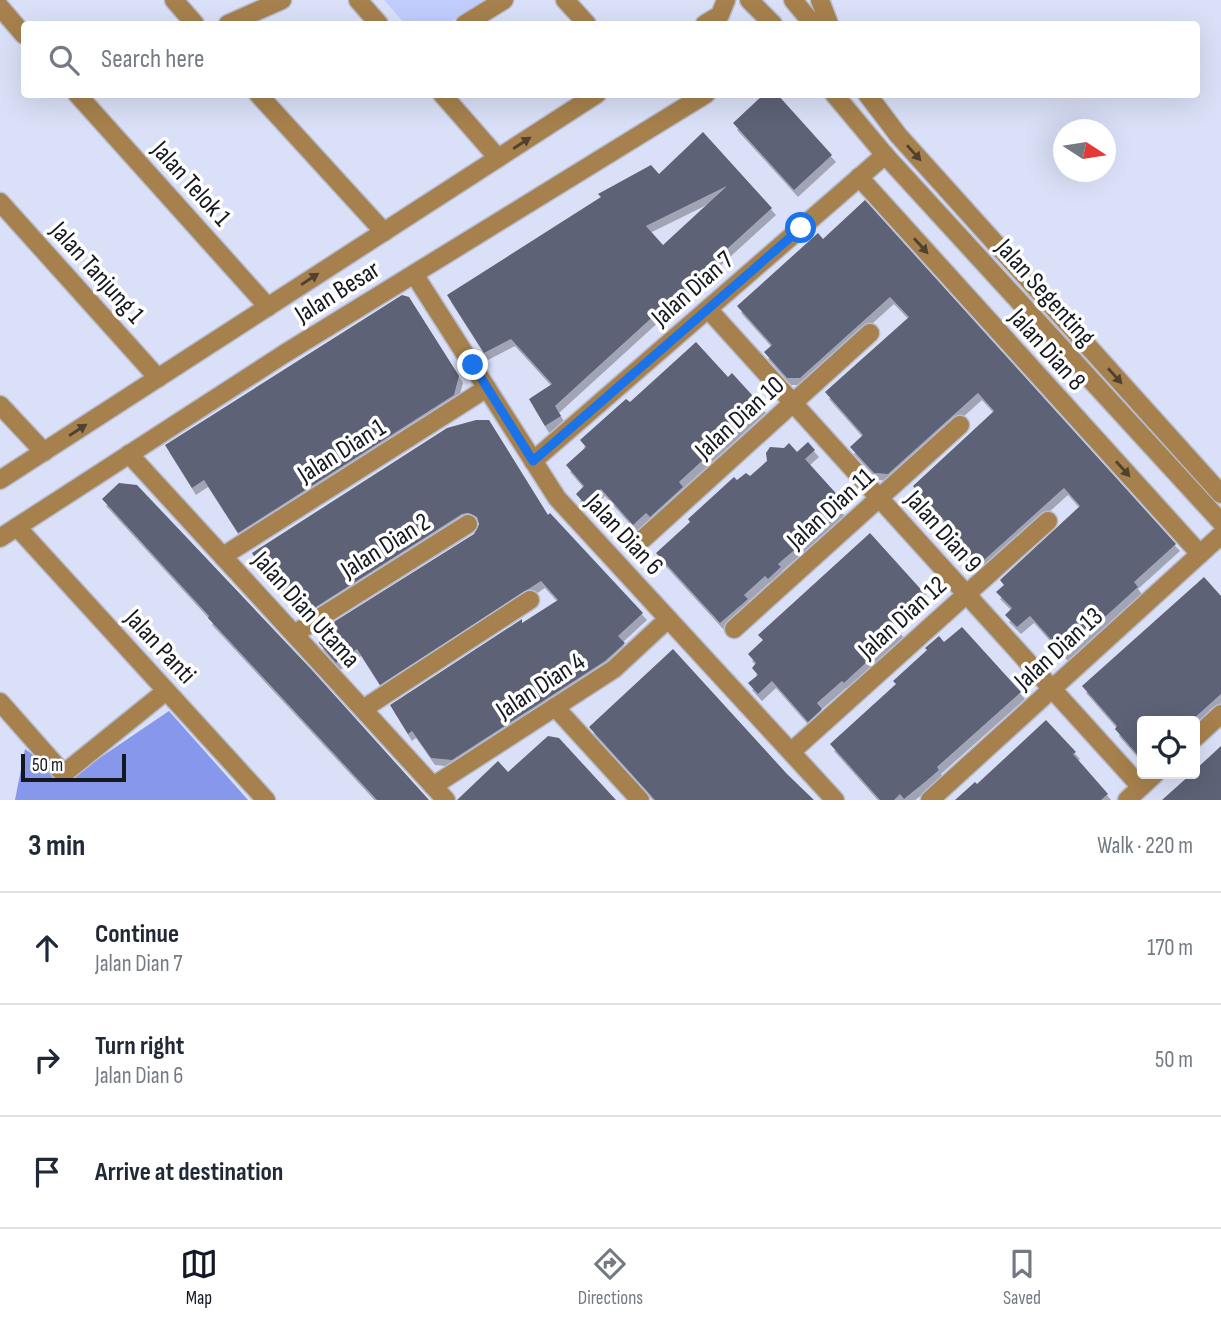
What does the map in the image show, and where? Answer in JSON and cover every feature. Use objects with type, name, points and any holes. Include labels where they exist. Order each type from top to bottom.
[{"type":"street","points":[[174,0],[192,21]]},
{"type":"street","points":[[235,21],[282,0]]},
{"type":"street","points":[[358,0],[376,21]]},
{"type":"street","points":[[470,21],[504,0]]},
{"type":"street","points":[[565,0],[584,21]]},
{"type":"street","points":[[710,21],[720,15],[726,0]]},
{"type":"street","points":[[793,0],[810,21]]},
{"type":"street","points":[[820,0],[828,21]]},
{"type":"street","points":[[752,2],[770,21]]},
{"type":"street","points":[[0,7],[21,32]]},
{"type":"street","name":"Jalan Telok 1","points":[[81,98],[268,307]]},
{"type":"street","points":[[262,98],[384,232]]},
{"type":"street","points":[[446,98],[498,158]]},
{"type":"street","name":"Jalan Besar","points":[[0,480],[591,98]]},
{"type":"street","name":"Jalan Besar","points":[[0,538],[414,274],[700,98]]},
{"type":"street","name":"Jalan Segenting","points":[[837,98],[885,155],[1221,522]]},
{"type":"street","points":[[869,98],[882,128],[885,155]]},
{"type":"street","name":"Jalan Segenting","points":[[870,98],[898,135],[1221,494]]},
{"type":"street","name":"Jalan Dian 7","points":[[533,461],[885,155]]},
{"type":"street","name":"Jalan Dian 8","points":[[859,177],[1200,554]]},
{"type":"street","name":"Jalan Tanjung 1","points":[[0,202],[158,378]]},
{"type":"street","name":"Jalan Dian 6","points":[[414,274],[556,498],[835,800]]},
{"type":"street","name":"Jalan Dian 9","points":[[708,309],[1141,787]]},
{"type":"street","name":"Jalan Dian 10","points":[[642,539],[870,333]]},
{"type":"street","name":"Jalan Dian 1","points":[[223,556],[487,388]]},
{"type":"street","points":[[0,405],[44,452]]},
{"type":"street","name":"Jalan Dian 11","points":[[734,629],[960,425]]},
{"type":"street","name":"Jalan Dian Utama","points":[[129,454],[446,800]]},
{"type":"street","name":"Jalan Dian 12","points":[[791,752],[1048,521]]},
{"type":"street","name":"Jalan Dian 2","points":[[294,634],[468,524]]},
{"type":"street","name":"Jalan Panti","points":[[17,527],[267,800]]},
{"type":"street","name":"Jalan Dian 13","points":[[930,800],[1221,535]]},
{"type":"street","points":[[363,709],[530,600]]},
{"type":"street","name":"Jalan Dian 4","points":[[433,786],[614,669],[668,619]]},
{"type":"street","points":[[0,702],[61,771],[67,771],[166,691]]},
{"type":"street","points":[[555,707],[640,800]]},
{"type":"street","points":[[1200,733],[1221,714]]},
{"type":"street","points":[[1126,800],[1150,779]]},
{"type":"shaded area","points":[[384,0],[489,0],[451,21],[402,21]]},
{"type":"shaded area","points":[[169,711],[248,800],[15,800],[25,749],[67,780]]},
{"type":"building","points":[[760,98],[781,98],[832,155],[794,190],[733,123]]},
{"type":"building","points":[[703,132],[772,208],[555,406],[561,416],[545,426],[529,399],[552,384],[511,339],[484,353],[447,295],[601,197],[598,194],[651,165],[659,174]],"holes":[[[727,186],[663,245],[646,226]]]},
{"type":"building","points":[[865,200],[1176,544],[1134,582],[1138,587],[1064,654],[1030,616],[1017,627],[1005,615],[1012,608],[996,592],[1004,585],[1000,580],[1080,506],[1064,488],[974,569],[944,535],[951,528],[913,486],[994,411],[978,393],[888,474],[874,473],[850,447],[863,435],[825,392],[909,317],[890,297],[800,378],[787,378],[764,352],[772,345],[737,306],[818,233],[823,239]]},
{"type":"building","points":[[402,295],[409,297],[459,376],[454,395],[238,533],[204,480],[192,488],[165,445]]},
{"type":"building","points":[[696,342],[728,377],[732,373],[762,406],[679,482],[683,487],[650,517],[646,513],[633,525],[601,489],[585,504],[576,494],[584,486],[566,465],[586,447],[580,440],[626,399],[630,402]]},
{"type":"building","points":[[476,420],[489,420],[548,515],[550,513],[643,613],[618,636],[625,643],[605,661],[452,760],[431,758],[412,731],[408,734],[390,705],[522,619],[522,623],[558,600],[541,581],[380,685],[357,649],[336,663],[319,643],[321,630],[474,534],[479,524],[477,517],[468,513],[462,514],[308,612],[296,611],[277,581],[272,585],[252,553],[447,428]]},
{"type":"building","points":[[808,442],[815,450],[805,459],[842,500],[837,505],[841,509],[820,532],[818,530],[778,564],[781,567],[768,579],[765,576],[744,595],[748,599],[720,623],[656,553],[734,477],[737,480],[746,473],[750,476],[767,461],[766,453],[770,447],[784,448],[789,443],[797,452]]},
{"type":"building","points":[[119,483],[137,485],[311,669],[429,800],[377,800],[102,499]]},
{"type":"building","points":[[870,533],[926,595],[894,624],[900,631],[844,683],[842,681],[817,703],[822,709],[808,722],[772,681],[758,694],[748,683],[758,675],[752,668],[756,663],[748,654],[763,640],[758,635]]},
{"type":"building","points":[[1204,577],[1221,596],[1221,694],[1197,716],[1137,716],[1137,754],[1115,729],[1117,726],[1082,686]]},
{"type":"building","points":[[962,627],[1021,692],[937,767],[939,770],[904,799],[900,794],[894,800],[880,800],[830,744],[896,684],[893,681],[927,650],[925,648],[939,636],[944,642]]},
{"type":"building","points":[[673,649],[814,800],[655,800],[589,727]]},
{"type":"building","points":[[1046,720],[1076,752],[1073,754],[1108,794],[1101,800],[955,800],[975,782],[977,784]]},
{"type":"building","points":[[548,736],[559,738],[616,800],[457,800],[498,761],[508,772]]},
{"type":"building","points":[[1221,746],[1221,800],[1162,800],[1185,779],[1200,779],[1200,765]]},
{"type":"route","points":[[473,365],[533,461],[801,228]]}]
